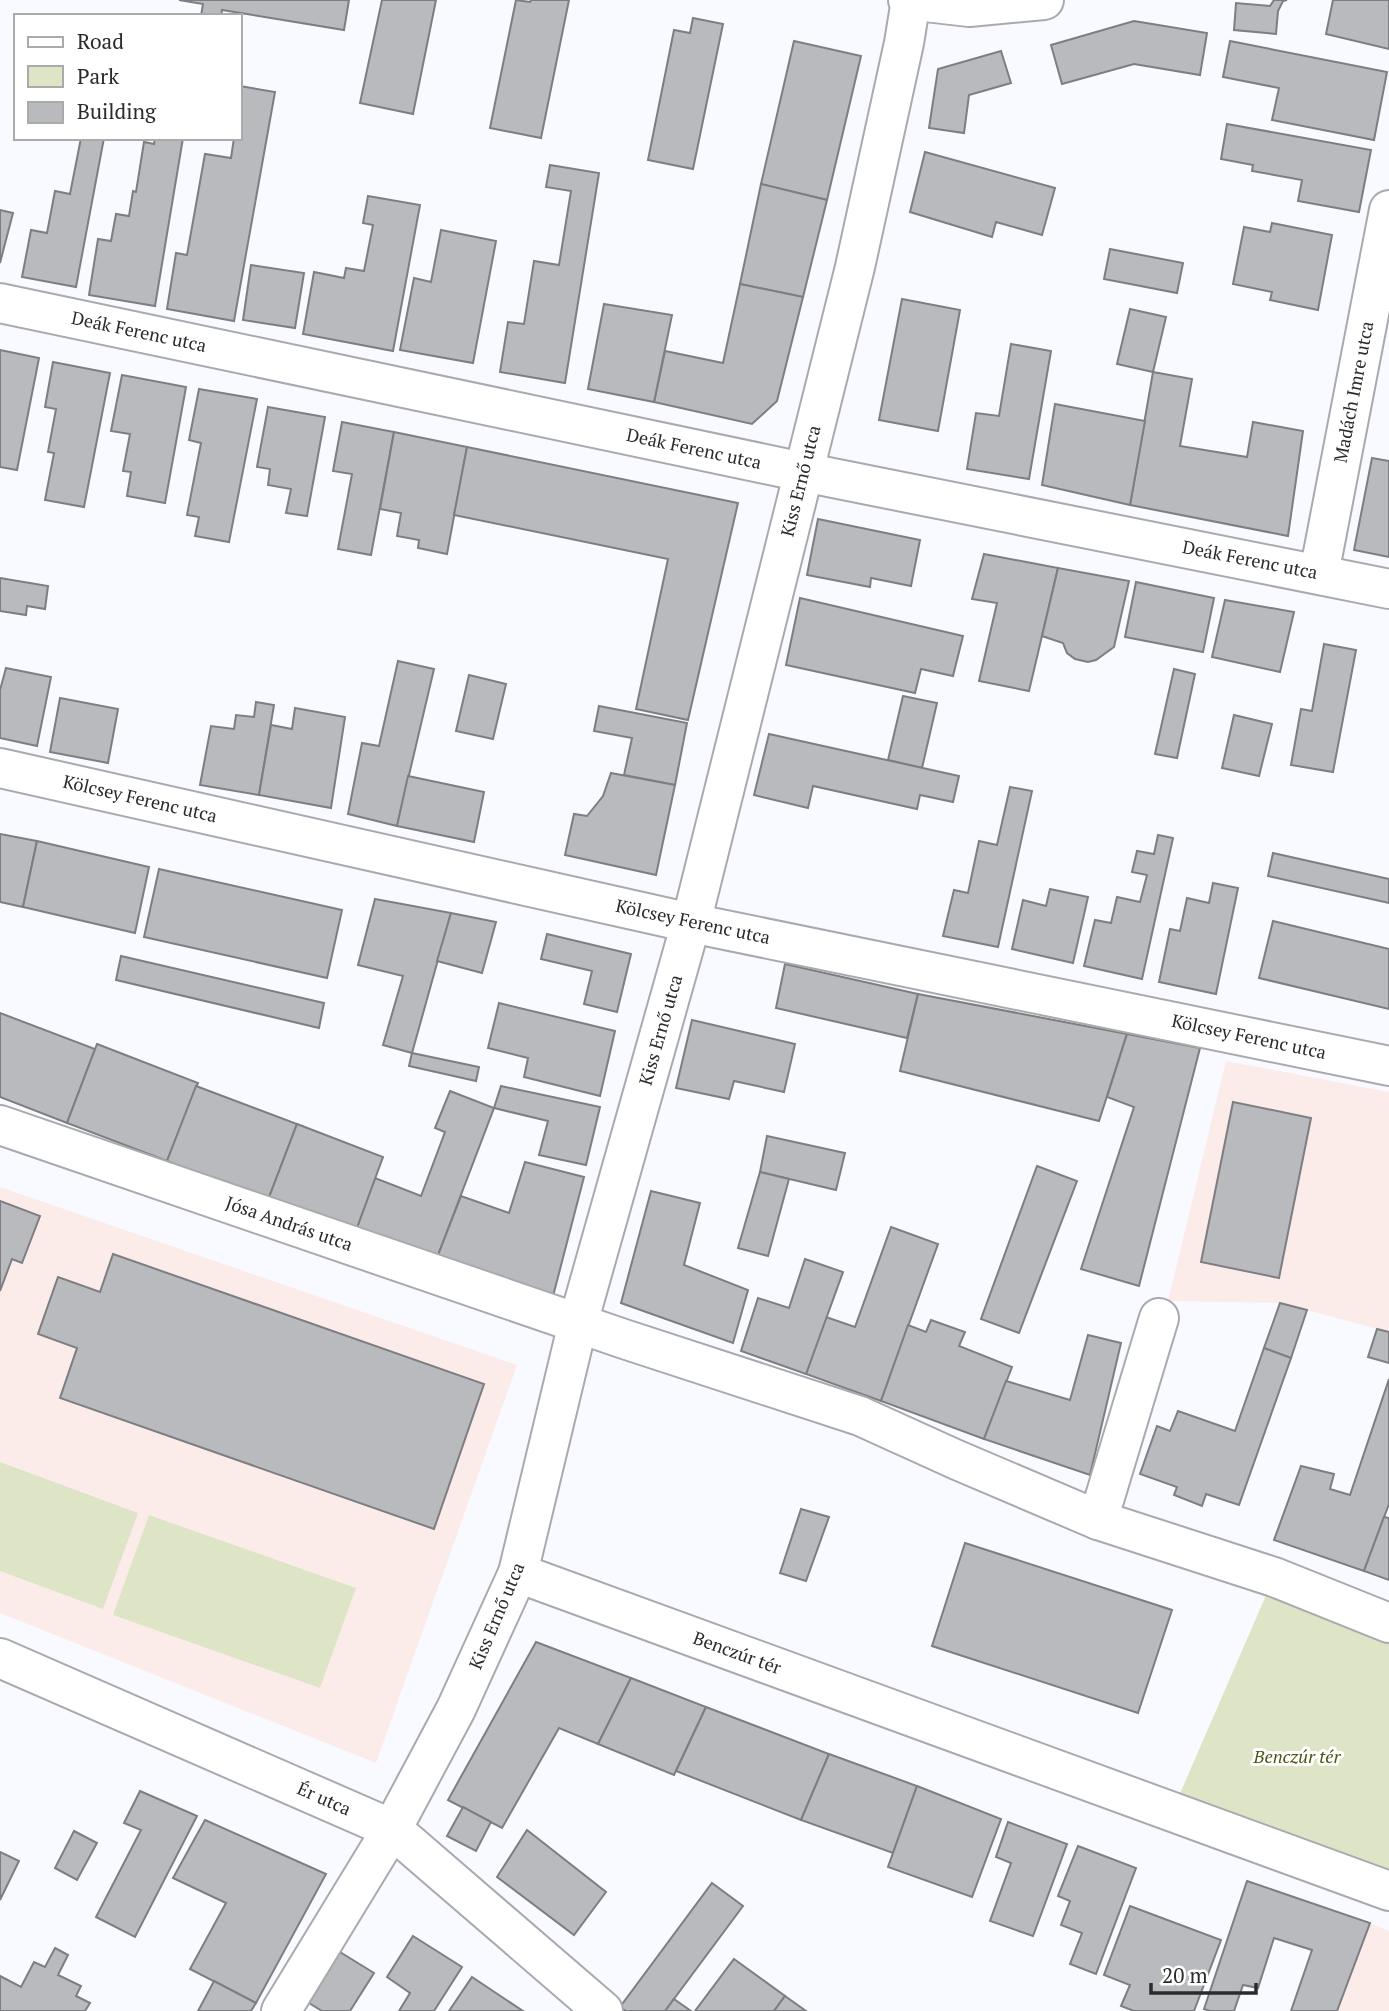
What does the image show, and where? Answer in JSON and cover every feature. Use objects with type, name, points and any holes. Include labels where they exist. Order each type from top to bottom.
[{"type":"street","points":[[910,0],[969,7],[1044,0]]},
{"type":"street","name":"Kiss Ernő utca","points":[[281,2011],[392,1829],[456,1709],[518,1573],[578,1323],[691,923],[855,267],[904,43],[910,0]]},
{"type":"street","name":"Madách Imre utca","points":[[1319,574],[1389,210]]},
{"type":"street","name":"Deák Ferenc utca","points":[[0,303],[803,472],[1389,589]]},
{"type":"street","name":"Kölcsey Ferenc utca","points":[[0,768],[691,923],[1389,1066]]},
{"type":"street","name":"Jósa András utca","points":[[0,1125],[578,1323]]},
{"type":"street","points":[[1098,1520],[1159,1318]]},
{"type":"street","points":[[578,1323],[860,1416],[1098,1520],[1274,1577],[1389,1623]]},
{"type":"street","name":"Benczúr tér","points":[[518,1573],[1389,1891]]},
{"type":"street","name":"Ér utca","points":[[0,1658],[392,1829],[603,2011]]},
{"type":"shaded area","points":[[1226,1061],[1389,1092],[1389,1332],[1280,1303],[1168,1301]]},
{"type":"shaded area","points":[[0,1187],[517,1365],[376,1763],[0,1613]]},
{"type":"shaded area","points":[[1370,1923],[1389,1931],[1389,2011],[1337,2011]]},
{"type":"green space","points":[[0,1462],[138,1513],[103,1609],[0,1571]]},
{"type":"green space","points":[[149,1515],[356,1588],[320,1688],[113,1615]]},
{"type":"green space","name":"Benczúr tér","points":[[1274,1577],[1389,1623],[1389,1891],[1172,1812]]},
{"type":"building","points":[[179,0],[349,0],[344,30],[222,10],[221,14],[201,14],[203,4]]},
{"type":"building","points":[[382,0],[436,0],[413,114],[360,103]]},
{"type":"building","points":[[516,0],[569,0],[541,138],[490,128]]},
{"type":"building","points":[[1274,0],[1287,0],[1283,1],[1278,11],[1276,34],[1234,30],[1236,3],[1270,6]]},
{"type":"building","points":[[1333,0],[1389,0],[1389,49],[1326,34]]},
{"type":"building","points":[[693,18],[723,24],[693,169],[648,160],[674,30],[690,33]]},
{"type":"building","points":[[1134,21],[1207,33],[1200,75],[1134,64],[1062,84],[1051,45]]},
{"type":"building","points":[[794,41],[861,56],[827,200],[761,184]]},
{"type":"building","points":[[1230,41],[1387,72],[1374,140],[1272,120],[1279,88],[1223,77]]},
{"type":"building","points":[[1001,51],[1011,83],[969,95],[964,133],[929,128],[938,69]]},
{"type":"building","points":[[242,86],[275,92],[234,321],[167,309],[176,253],[187,255],[205,154],[231,158],[234,140],[242,140]]},
{"type":"building","points":[[1227,124],[1371,150],[1359,212],[1298,201],[1302,180],[1252,171],[1253,165],[1221,159]]},
{"type":"building","points":[[81,140],[104,140],[76,287],[22,277],[31,230],[47,233],[55,191],[70,194]]},
{"type":"building","points":[[155,140],[183,140],[155,306],[89,295],[98,239],[111,241],[116,214],[129,216],[144,142],[154,144]]},
{"type":"building","points":[[925,152],[1055,188],[1042,235],[996,222],[992,237],[910,212]]},
{"type":"building","points":[[550,165],[599,173],[565,383],[500,372],[508,322],[524,324],[534,261],[559,265],[571,191],[546,187]]},
{"type":"building","points":[[761,184],[827,200],[803,297],[740,284]]},
{"type":"building","points":[[368,196],[420,205],[393,351],[303,334],[314,272],[344,278],[346,268],[364,271],[373,225],[363,223]]},
{"type":"building","points":[[0,210],[13,213],[0,263]]},
{"type":"building","points":[[1272,223],[1332,235],[1318,310],[1270,300],[1272,292],[1233,284],[1244,227],[1270,232]]},
{"type":"building","points":[[441,230],[496,241],[473,363],[400,350],[414,278],[431,282]]},
{"type":"building","points":[[1110,249],[1183,263],[1177,293],[1104,279]]},
{"type":"building","points":[[251,265],[304,273],[295,328],[243,320]]},
{"type":"building","points":[[740,284],[803,297],[777,401],[752,424],[654,402],[665,351],[723,363]]},
{"type":"building","points":[[902,299],[960,310],[938,431],[879,420]]},
{"type":"building","points":[[604,304],[672,315],[654,402],[588,389]]},
{"type":"building","points":[[1130,309],[1166,317],[1153,372],[1117,364]]},
{"type":"building","points":[[1011,344],[1051,351],[1029,479],[967,469],[976,413],[999,416]]},
{"type":"building","points":[[0,350],[39,358],[17,470],[0,467]]},
{"type":"building","points":[[53,362],[110,373],[84,507],[45,500],[54,453],[48,452],[56,409],[45,407]]},
{"type":"building","points":[[1153,372],[1192,379],[1180,446],[1247,457],[1253,422],[1303,431],[1288,536],[1130,505]]},
{"type":"building","points":[[122,375],[186,387],[165,503],[127,496],[131,472],[123,471],[130,434],[111,431]]},
{"type":"building","points":[[199,389],[257,399],[229,542],[195,536],[199,517],[187,515],[201,443],[189,440]]},
{"type":"building","points":[[1055,404],[1145,421],[1130,505],[1042,485]]},
{"type":"building","points":[[268,407],[325,417],[307,516],[286,513],[291,489],[268,485],[270,469],[257,467]]},
{"type":"building","points":[[342,422],[394,432],[371,555],[338,549],[352,474],[333,471]]},
{"type":"building","points":[[394,432],[467,447],[447,554],[418,548],[419,540],[397,536],[401,513],[380,509]]},
{"type":"building","points":[[467,447],[738,503],[688,720],[636,709],[668,559],[454,515]]},
{"type":"building","points":[[1372,458],[1389,461],[1389,557],[1354,550]]},
{"type":"building","points":[[818,519],[920,540],[911,586],[871,578],[870,587],[807,575]]},
{"type":"building","points":[[984,554],[1058,568],[1029,691],[979,681],[997,603],[972,599]]},
{"type":"building","points":[[1058,568],[1129,581],[1114,647],[1096,660],[1088,662],[1075,659],[1067,653],[1063,643],[1042,636]]},
{"type":"building","points":[[0,578],[48,586],[45,609],[27,606],[26,615],[0,611]]},
{"type":"building","points":[[1136,582],[1214,598],[1203,652],[1125,637]]},
{"type":"building","points":[[800,598],[963,636],[953,676],[921,669],[915,693],[786,665]]},
{"type":"building","points":[[1225,600],[1294,612],[1280,672],[1212,657]]},
{"type":"building","points":[[1324,644],[1356,650],[1333,772],[1291,765],[1301,709],[1312,711]]},
{"type":"building","points":[[398,661],[434,669],[397,826],[348,814],[362,743],[379,746]]},
{"type":"building","points":[[6,668],[51,677],[37,746],[0,738],[0,690]]},
{"type":"building","points":[[1174,669],[1195,674],[1177,758],[1155,754]]},
{"type":"building","points":[[469,675],[506,684],[493,739],[456,731]]},
{"type":"building","points":[[903,696],[937,703],[922,768],[888,760]]},
{"type":"building","points":[[60,698],[118,709],[108,763],[50,752]]},
{"type":"building","points":[[256,702],[274,705],[259,795],[200,785],[211,726],[234,729],[236,715],[254,717]]},
{"type":"building","points":[[599,706],[687,723],[675,785],[624,775],[632,738],[594,731]]},
{"type":"building","points":[[295,708],[345,717],[331,808],[259,795],[271,725],[292,729]]},
{"type":"building","points":[[1234,715],[1272,724],[1259,776],[1222,768]]},
{"type":"building","points":[[769,734],[959,776],[953,802],[920,795],[917,809],[813,786],[808,808],[754,795]]},
{"type":"building","points":[[611,773],[675,785],[656,875],[565,855],[574,814],[587,816],[603,796]]},
{"type":"building","points":[[408,776],[484,792],[474,842],[397,826]]},
{"type":"building","points":[[1010,787],[1032,791],[998,947],[943,936],[954,890],[968,893],[979,841],[997,845]]},
{"type":"building","points":[[0,834],[37,841],[23,907],[0,902]]},
{"type":"building","points":[[1158,835],[1173,838],[1142,979],[1084,966],[1095,920],[1111,923],[1117,897],[1140,902],[1147,875],[1132,872],[1137,851],[1154,854]]},
{"type":"building","points":[[37,841],[149,867],[135,933],[23,907]]},
{"type":"building","points":[[1273,853],[1389,879],[1389,903],[1268,876]]},
{"type":"building","points":[[159,869],[342,910],[327,978],[144,937]]},
{"type":"building","points":[[1213,883],[1238,888],[1216,994],[1159,982],[1170,929],[1180,931],[1187,898],[1209,903]]},
{"type":"building","points":[[1050,889],[1088,897],[1073,963],[1012,949],[1023,900],[1046,906]]},
{"type":"building","points":[[375,899],[451,913],[412,1053],[383,1045],[403,976],[358,965]]},
{"type":"building","points":[[451,913],[496,922],[482,973],[437,961]]},
{"type":"building","points":[[1273,921],[1389,949],[1389,1009],[1259,978]]},
{"type":"building","points":[[547,934],[631,954],[617,1012],[584,1004],[592,971],[541,959]]},
{"type":"building","points":[[121,956],[324,1003],[319,1028],[116,980]]},
{"type":"building","points":[[785,964],[918,994],[907,1038],[776,1008]]},
{"type":"building","points":[[918,994],[1127,1034],[1099,1121],[900,1071]]},
{"type":"building","points":[[499,1003],[615,1031],[600,1096],[524,1077],[528,1058],[488,1048]]},
{"type":"building","points":[[0,1013],[95,1049],[67,1123],[0,1097]]},
{"type":"building","points":[[692,1020],[795,1044],[784,1092],[734,1081],[729,1099],[676,1088]]},
{"type":"building","points":[[1127,1034],[1200,1048],[1139,1286],[1081,1269],[1134,1107],[1107,1097]]},
{"type":"building","points":[[97,1044],[198,1083],[167,1161],[67,1123]]},
{"type":"building","points":[[412,1053],[479,1067],[476,1081],[409,1066]]},
{"type":"building","points":[[196,1086],[297,1124],[268,1200],[167,1161]]},
{"type":"building","points":[[501,1086],[600,1107],[586,1165],[539,1155],[548,1121],[494,1108]]},
{"type":"building","points":[[450,1091],[494,1108],[435,1263],[355,1233],[375,1178],[421,1196],[445,1132],[435,1128]]},
{"type":"building","points":[[1233,1102],[1311,1118],[1279,1278],[1201,1262]]},
{"type":"building","points":[[297,1124],[383,1157],[355,1233],[268,1200]]},
{"type":"building","points":[[767,1136],[845,1153],[836,1190],[760,1172]]},
{"type":"building","points":[[525,1162],[584,1177],[552,1300],[435,1263],[461,1196],[509,1213]]},
{"type":"building","points":[[1037,1166],[1077,1181],[1019,1333],[981,1319]]},
{"type":"building","points":[[760,1172],[789,1179],[768,1256],[738,1248]]},
{"type":"building","points":[[651,1191],[700,1203],[684,1265],[748,1290],[733,1343],[621,1303]]},
{"type":"building","points":[[0,1201],[40,1216],[22,1263],[12,1259],[0,1291]]},
{"type":"building","points":[[891,1227],[938,1244],[881,1401],[806,1374],[826,1317],[855,1327]]},
{"type":"building","points":[[113,1254],[484,1384],[434,1529],[60,1398],[77,1348],[38,1334],[58,1277],[100,1292]]},
{"type":"building","points":[[805,1259],[843,1272],[806,1374],[741,1351],[758,1298],[789,1308]]},
{"type":"building","points":[[1280,1303],[1307,1310],[1291,1358],[1264,1348]]},
{"type":"building","points":[[931,1320],[965,1332],[959,1346],[1012,1367],[984,1439],[881,1401],[908,1325],[926,1332]]},
{"type":"building","points":[[1377,1329],[1389,1332],[1389,1363],[1368,1357]]},
{"type":"building","points":[[1088,1335],[1121,1343],[1090,1475],[984,1439],[1006,1381],[1070,1400]]},
{"type":"building","points":[[1264,1348],[1291,1358],[1239,1505],[1206,1494],[1202,1506],[1174,1495],[1177,1487],[1140,1474],[1157,1426],[1170,1431],[1178,1411],[1235,1431]]},
{"type":"building","points":[[1389,1379],[1389,1504],[1364,1571],[1274,1540],[1301,1466],[1334,1474],[1330,1489],[1350,1495]]},
{"type":"building","points":[[801,1509],[829,1517],[806,1581],[780,1573]]},
{"type":"building","points":[[1384,1517],[1389,1518],[1389,1580],[1364,1571]]},
{"type":"building","points":[[965,1543],[1172,1610],[1138,1713],[932,1646]]},
{"type":"building","points":[[536,1642],[631,1678],[598,1744],[559,1728],[502,1828],[448,1800]]},
{"type":"building","points":[[631,1678],[706,1707],[674,1775],[598,1744]]},
{"type":"building","points":[[706,1707],[829,1754],[801,1820],[676,1771]]},
{"type":"building","points":[[829,1754],[917,1786],[893,1853],[801,1820]]},
{"type":"building","points":[[917,1786],[1001,1819],[972,1897],[888,1867]]},
{"type":"building","points":[[140,1791],[197,1816],[135,1937],[96,1917],[141,1830],[124,1823]]},
{"type":"building","points":[[463,1807],[491,1822],[476,1851],[447,1836]]},
{"type":"building","points":[[205,1820],[326,1874],[256,2003],[190,1969],[226,1903],[173,1878]]},
{"type":"building","points":[[1008,1822],[1067,1844],[1033,1936],[990,1921],[1011,1863],[996,1857]]},
{"type":"building","points":[[527,1830],[606,1892],[574,1935],[497,1877]]},
{"type":"building","points":[[74,1831],[97,1843],[77,1880],[55,1868]]},
{"type":"building","points":[[1078,1846],[1136,1868],[1096,1974],[1070,1964],[1082,1933],[1061,1925],[1070,1901],[1058,1896]]},
{"type":"building","points":[[0,1852],[19,1861],[0,1900]]},
{"type":"building","points":[[1247,1881],[1370,1923],[1337,2011],[1291,2011],[1312,1950],[1274,1938],[1258,1988],[1243,1985],[1234,2011],[1204,2009]]},
{"type":"building","points":[[712,1883],[743,1906],[665,2011],[626,2011],[620,2007]]},
{"type":"building","points":[[1130,1906],[1221,1940],[1194,2011],[1134,2011],[1121,2006],[1130,1985],[1104,1975]]},
{"type":"building","points":[[413,1936],[462,1967],[434,2011],[399,2011],[410,1993],[387,1977]]},
{"type":"building","points":[[55,1948],[68,1955],[58,1975],[81,1986],[76,1996],[90,2003],[85,2011],[0,2011],[0,1976],[21,1987],[34,1962],[45,1967]]},
{"type":"building","points":[[340,1952],[374,1973],[350,2011],[322,2011],[309,2003]]},
{"type":"building","points":[[734,1959],[785,1996],[774,2011],[695,2011]]},
{"type":"building","points":[[472,1977],[523,2011],[449,2011]]},
{"type":"building","points":[[214,1981],[256,2003],[251,2011],[198,2011]]},
{"type":"building","points":[[785,1996],[806,2011],[774,2011]]},
{"type":"building","points":[[674,1999],[691,2011],[665,2011]]}]
